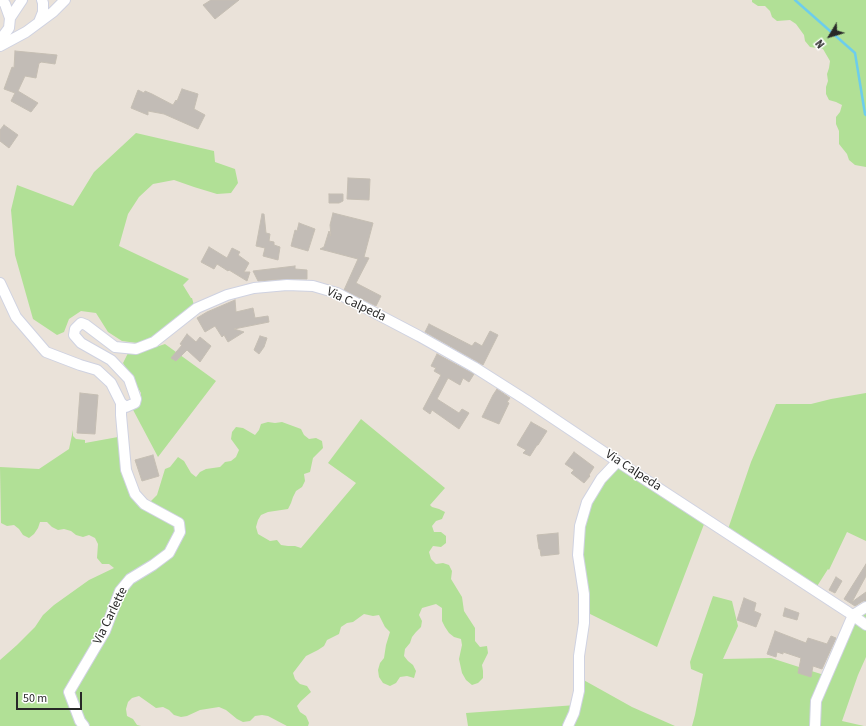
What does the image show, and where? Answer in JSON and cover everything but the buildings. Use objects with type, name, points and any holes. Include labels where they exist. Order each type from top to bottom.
[{"type":"street","points":[[0,40],[9,28],[10,18],[2,0]]},
{"type":"street","points":[[10,18],[22,0]]},
{"type":"street","points":[[39,22],[43,12],[42,0]]},
{"type":"street","points":[[0,46],[26,32],[53,12],[65,0]]},
{"type":"street","points":[[0,283],[16,317],[46,352],[97,370],[111,383],[121,403]]},
{"type":"street","name":"Via Calpeda","points":[[121,403],[126,407],[135,403],[136,399],[128,379],[111,360],[81,343],[74,335],[74,329],[81,323],[86,325],[115,347],[136,349],[154,342],[198,308],[227,295],[254,288],[287,285],[313,286],[336,293],[419,336],[474,367],[853,615],[866,625]]},
{"type":"street","name":"Via Carlette","points":[[84,726],[80,721],[69,692],[105,631],[120,591],[130,579],[153,566],[169,553],[180,532],[179,523],[144,504],[135,494],[126,470],[121,403]]},
{"type":"street","points":[[568,726],[574,713],[579,691],[579,656],[584,623],[584,594],[578,555],[580,526],[587,502],[601,478],[618,461]]},
{"type":"street","points":[[815,726],[816,701],[853,615],[866,607]]},
{"type":"green space","points":[[752,0],[866,0],[866,167],[855,165],[849,160],[847,154],[839,144],[839,131],[836,124],[836,117],[840,112],[842,105],[829,100],[826,94],[828,81],[827,74],[830,61],[823,49],[810,47],[796,24],[790,20],[777,21],[772,17],[770,11],[765,6],[758,6],[752,2]]},
{"type":"green space","points":[[136,133],[214,151],[215,162],[235,169],[238,183],[231,193],[217,194],[174,180],[153,184],[139,197],[128,214],[119,246],[189,279],[183,285],[192,298],[195,309],[150,340],[137,343],[122,341],[108,332],[96,313],[81,311],[69,319],[64,332],[57,335],[33,319],[15,255],[11,210],[17,185],[73,206],[94,172]]},
{"type":"green space","points":[[165,344],[216,381],[158,457],[131,406],[140,400],[141,393],[123,363],[128,353],[138,353]]},
{"type":"green space","points":[[866,393],[866,541],[847,532],[829,570],[828,569],[814,591],[727,532],[751,462],[776,404],[811,404]]},
{"type":"green space","points":[[361,419],[445,488],[430,505],[445,512],[442,519],[436,521],[432,526],[434,532],[441,532],[446,536],[446,543],[441,547],[433,546],[429,552],[431,559],[436,564],[443,563],[449,565],[452,571],[451,579],[462,597],[464,611],[475,628],[475,641],[480,647],[487,646],[488,653],[482,665],[483,678],[478,683],[472,685],[466,680],[462,673],[459,659],[462,645],[461,639],[454,637],[449,633],[442,621],[442,608],[436,604],[422,608],[419,615],[422,621],[421,627],[412,637],[410,643],[405,649],[404,656],[413,665],[416,671],[414,678],[407,676],[400,677],[396,683],[390,686],[383,683],[379,677],[378,670],[380,663],[384,658],[390,632],[385,627],[379,615],[373,616],[364,614],[353,622],[347,623],[341,627],[339,634],[327,640],[324,646],[318,650],[306,656],[293,673],[295,679],[300,684],[307,686],[311,692],[297,706],[300,712],[306,716],[309,723],[308,726],[287,726],[268,716],[262,715],[255,716],[250,721],[243,722],[219,707],[200,710],[181,717],[174,715],[163,707],[156,708],[139,696],[132,698],[128,702],[126,709],[127,716],[133,719],[137,725],[141,726],[0,726],[0,660],[35,627],[43,615],[54,605],[89,580],[114,568],[109,564],[102,564],[97,558],[98,544],[95,538],[89,535],[83,537],[64,529],[58,530],[47,522],[40,522],[34,534],[29,538],[23,535],[14,525],[7,526],[1,523],[0,467],[39,469],[69,449],[73,430],[73,436],[76,439],[85,440],[85,443],[118,437],[127,484],[149,503],[157,495],[165,469],[170,467],[178,457],[184,461],[191,473],[196,477],[200,472],[206,469],[220,467],[225,462],[231,461],[236,457],[239,450],[231,439],[232,432],[236,427],[243,428],[255,435],[261,424],[268,422],[282,422],[301,429],[304,435],[309,439],[316,438],[322,441],[323,448],[313,458],[310,472],[304,474],[305,481],[302,487],[296,491],[288,509],[268,512],[261,515],[256,527],[258,534],[270,541],[277,540],[281,545],[301,548],[356,483],[328,463]]},
{"type":"green space","points":[[618,460],[706,519],[657,647],[584,611],[578,556],[586,512]]},
{"type":"green space","points":[[713,596],[732,601],[738,626],[723,659],[771,658],[824,675],[853,616],[866,607],[866,657],[842,721],[864,726],[692,726],[703,674],[691,669],[690,662]]},
{"type":"green space","points":[[580,678],[632,707],[675,726],[468,726],[466,713],[576,705]]},
{"type":"waterway","points":[[795,0],[855,53],[866,115]]}]
